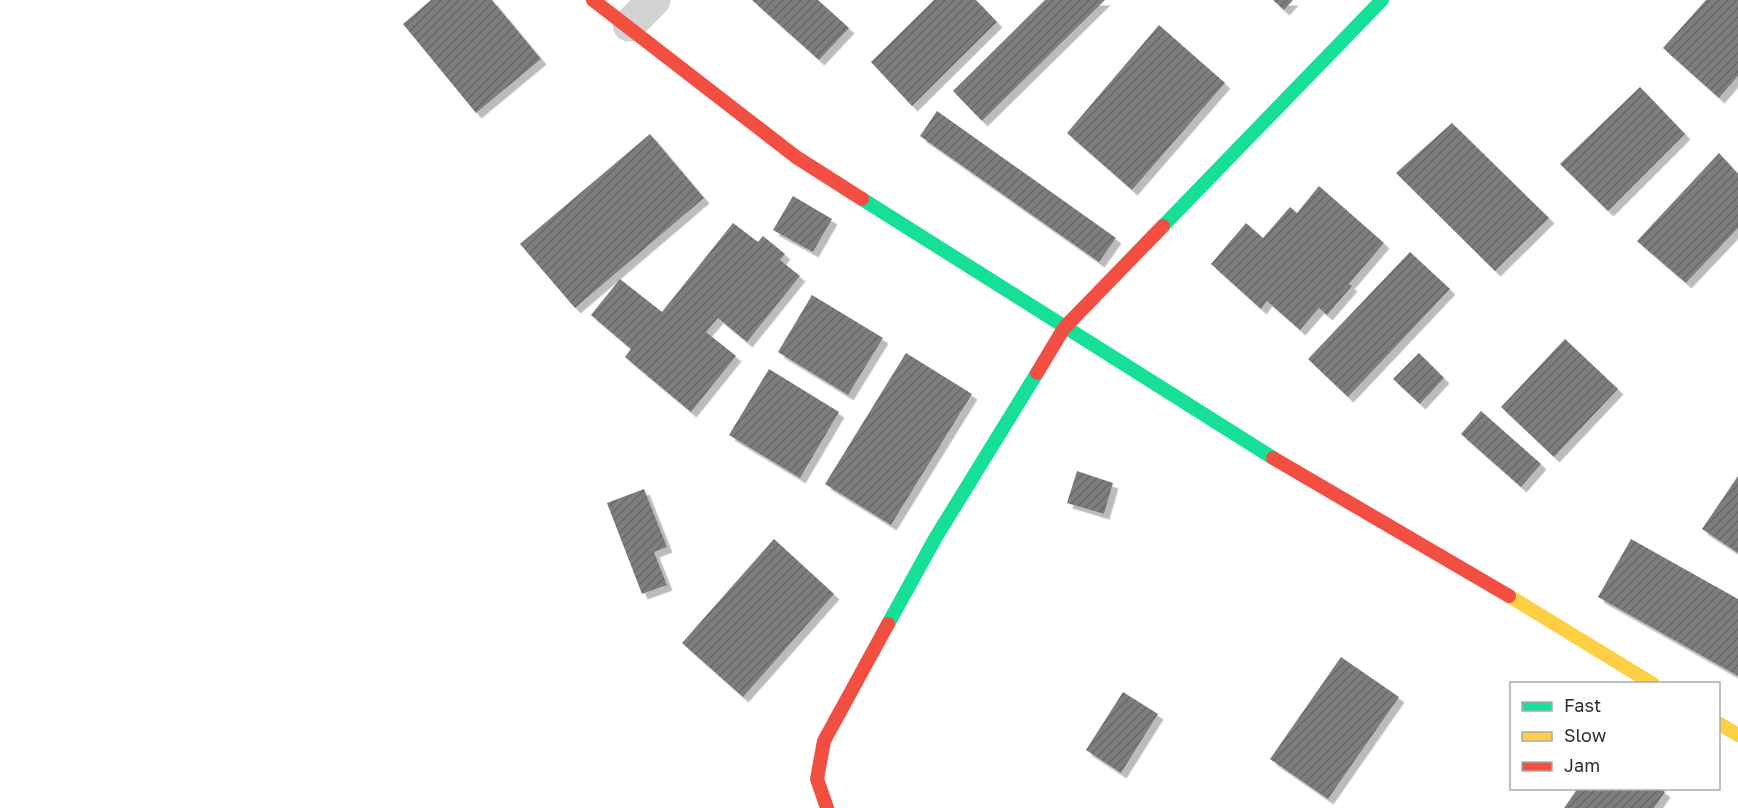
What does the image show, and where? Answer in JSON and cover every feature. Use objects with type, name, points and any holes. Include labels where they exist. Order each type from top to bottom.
[{"type":"main road","points":[[593,0],[629,25],[796,158],[1233,434],[1473,574],[1650,682]]},
{"type":"main road","points":[[827,808],[818,793],[817,765],[828,731],[936,537],[1064,328],[1382,0]]},
{"type":"main road","points":[[1720,724],[1738,735]]},
{"type":"street","points":[[629,25],[654,0]]},
{"type":"building","points":[[431,0],[492,0],[541,59],[476,113],[403,24]]},
{"type":"building","points":[[752,0],[818,0],[849,28],[819,60]]},
{"type":"building","points":[[934,0],[976,0],[997,22],[912,106],[871,62]]},
{"type":"building","points":[[1045,0],[1105,0],[982,121],[953,91]]},
{"type":"building","points":[[1273,0],[1293,0],[1284,10]]},
{"type":"building","points":[[1706,0],[1738,0],[1738,76],[1719,98],[1663,48]]},
{"type":"building","points":[[1159,25],[1225,83],[1132,190],[1067,133]]},
{"type":"building","points":[[1640,87],[1685,134],[1608,211],[1560,164]]},
{"type":"building","points":[[937,111],[1116,238],[1099,262],[920,136]]},
{"type":"building","points":[[1452,123],[1549,218],[1495,271],[1396,173]]},
{"type":"building","points":[[650,134],[704,198],[575,308],[520,244]]},
{"type":"building","points":[[1719,153],[1738,174],[1738,228],[1686,283],[1637,241]]},
{"type":"building","points":[[1319,186],[1384,243],[1349,284],[1352,286],[1327,315],[1319,308],[1300,330],[1267,301],[1261,309],[1211,264],[1246,223],[1263,238],[1290,207],[1297,213]]},
{"type":"building","points":[[793,196],[832,219],[813,252],[773,230]]},
{"type":"building","points":[[733,223],[758,242],[763,236],[785,254],[780,260],[800,276],[747,342],[718,318],[706,332],[736,356],[691,412],[625,357],[631,349],[591,315],[620,279],[662,312]]},
{"type":"building","points":[[1410,252],[1450,289],[1348,397],[1308,359]]},
{"type":"building","points":[[812,295],[883,338],[848,395],[778,352]]},
{"type":"building","points":[[1565,339],[1618,389],[1554,457],[1501,407]]},
{"type":"building","points":[[906,353],[972,394],[891,525],[825,484]]},
{"type":"building","points":[[1419,353],[1444,378],[1420,404],[1393,379]]},
{"type":"building","points":[[769,369],[839,412],[800,478],[729,435]]},
{"type":"building","points":[[1481,411],[1541,464],[1521,487],[1461,434]]},
{"type":"building","points":[[1077,471],[1113,483],[1104,514],[1067,503]]},
{"type":"building","points":[[1738,476],[1738,553],[1702,529]]},
{"type":"building","points":[[644,489],[667,547],[654,552],[667,585],[642,594],[607,503]]},
{"type":"building","points":[[774,539],[834,594],[743,697],[682,643]]},
{"type":"building","points":[[1631,539],[1738,599],[1738,676],[1598,597]]},
{"type":"building","points":[[1341,657],[1399,697],[1328,799],[1270,759]]},
{"type":"building","points":[[1123,692],[1158,714],[1121,773],[1086,750]]},
{"type":"building","points":[[1577,790],[1662,790],[1665,792],[1654,808],[1564,808]]},
{"type":"traffic: fast","points":[[1163,226],[1382,0]]},
{"type":"traffic: fast","points":[[862,199],[1273,458]]},
{"type":"traffic: fast","points":[[888,624],[936,537],[1037,373]]},
{"type":"traffic: slow","points":[[1509,596],[1650,682]]},
{"type":"traffic: slow","points":[[1720,724],[1738,735]]},
{"type":"traffic: jam","points":[[593,0],[796,157],[862,199]]},
{"type":"traffic: jam","points":[[1037,373],[1064,328],[1163,226]]},
{"type":"traffic: jam","points":[[1273,458],[1509,596]]},
{"type":"traffic: jam","points":[[827,808],[817,779],[824,741],[888,624]]}]
